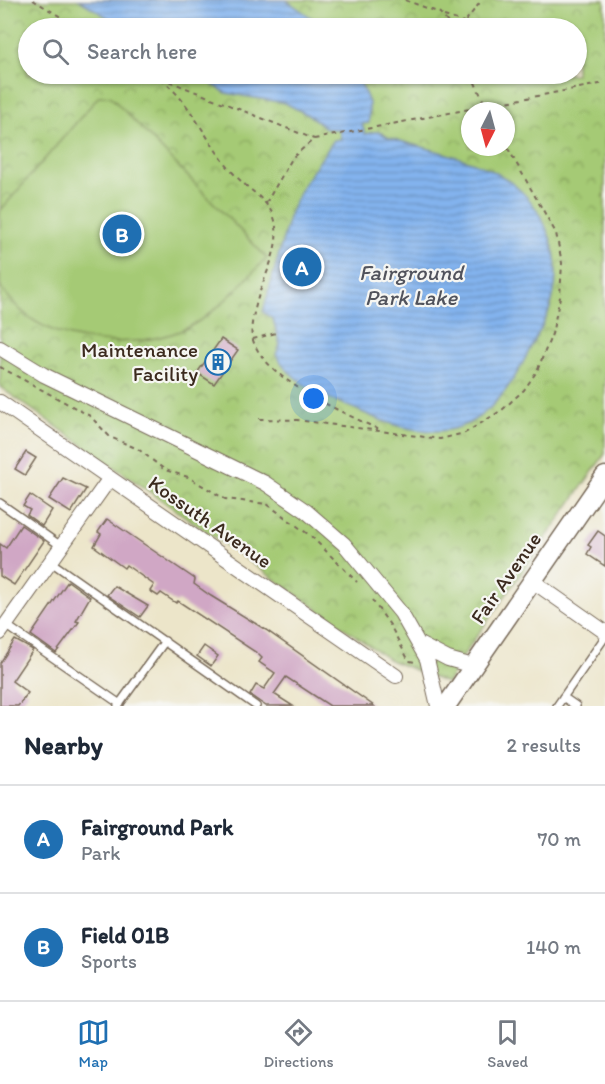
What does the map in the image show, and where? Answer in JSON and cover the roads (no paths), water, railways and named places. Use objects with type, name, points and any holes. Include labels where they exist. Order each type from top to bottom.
[{"type":"street","points":[[0,348],[44,375],[265,483],[306,511],[344,544],[376,580],[421,645],[438,706]]},
{"type":"street","name":"Kossuth Avenue","points":[[0,402],[378,666],[396,676]]},
{"type":"street","name":"Fair Avenue","points":[[446,706],[605,476]]},
{"type":"street","points":[[4,624],[110,478]]},
{"type":"street","points":[[531,580],[605,632]]},
{"type":"street","points":[[421,645],[448,659],[473,666]]},
{"type":"lane","points":[[0,503],[61,546]]},
{"type":"lane","points":[[51,562],[256,706]]},
{"type":"lane","points":[[4,624],[119,705],[165,641]]},
{"type":"lane","points":[[557,706],[605,637]]},
{"type":"lane","points":[[563,697],[576,706]]},
{"type":"water","points":[[79,0],[286,0],[312,18],[109,18]]},
{"type":"water","name":"Fairground Park Lake","points":[[212,84],[361,84],[369,103],[369,123],[362,124],[365,134],[380,132],[390,138],[479,165],[509,181],[532,204],[541,218],[553,248],[556,281],[553,297],[545,319],[521,367],[505,391],[485,412],[474,420],[447,430],[425,431],[404,428],[314,391],[292,375],[283,365],[276,354],[280,345],[273,319],[263,312],[290,213],[303,185],[334,140],[341,139],[339,129],[327,129],[310,116],[285,103],[226,93]]},
{"type":"place","name":"Field 01B","points":[[122,234]]},
{"type":"place","name":"Fairground Park","points":[[302,267]]},
{"type":"place","name":"Maintenance Facility","points":[[218,362]]}]
